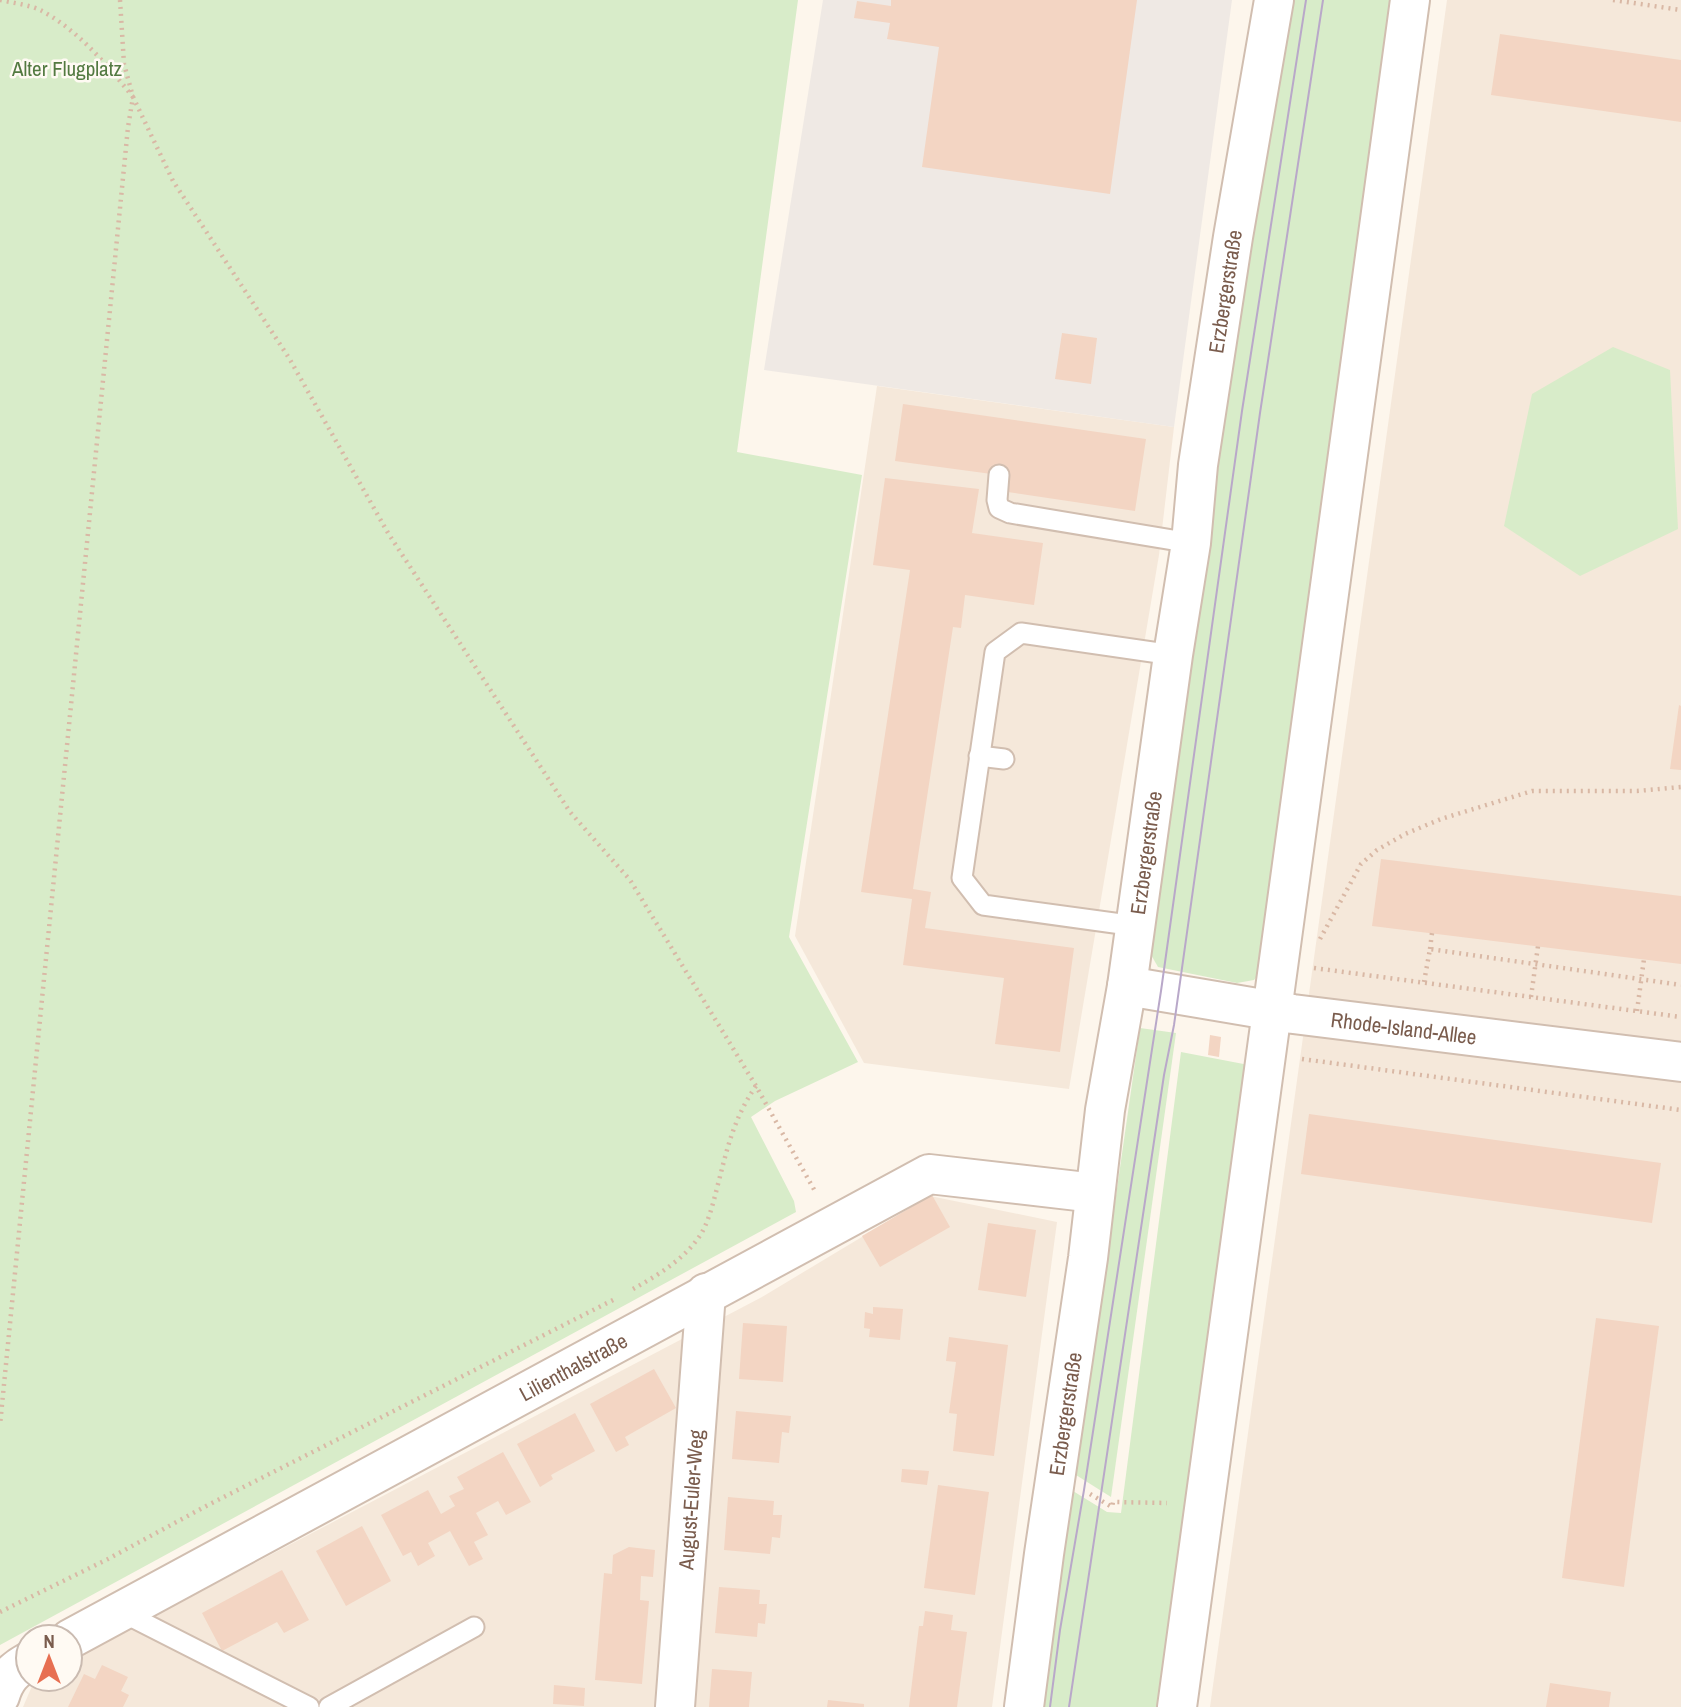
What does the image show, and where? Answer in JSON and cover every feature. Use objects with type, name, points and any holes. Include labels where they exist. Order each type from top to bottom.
[{"type":"street","name":"Erzbergerstraße","points":[[1024,1707],[1096,1193],[1105,1110],[1127,986],[1191,543],[1198,465],[1274,0]]},
{"type":"street","points":[[1177,1707],[1410,0]]},
{"type":"street","name":"Rhode-Island-Allee","points":[[1127,986],[1270,1011],[1681,1062]]},
{"type":"street","name":"Lilienthalstraße","points":[[84,1632],[929,1174],[1096,1193]]},
{"type":"street","name":"August-Euler-Weg","points":[[675,1707],[706,1293]]},
{"type":"street","points":[[0,1696],[3,1685],[14,1670]]},
{"type":"lane","points":[[999,475],[999,508],[1010,513],[1191,543]]},
{"type":"lane","points":[[1136,926],[983,905],[962,878],[995,652],[1021,633],[1173,655]]},
{"type":"lane","points":[[979,756],[1004,759]]},
{"type":"lane","points":[[122,1612],[310,1707]]},
{"type":"lane","points":[[328,1707],[474,1627]]},
{"type":"path","points":[[0,0],[41,10],[102,58],[134,97],[127,141],[0,1425]]},
{"type":"path","points":[[120,0],[124,64],[134,97],[173,181],[289,358],[388,533],[570,812],[631,880],[755,1086],[834,1226]]},
{"type":"path","points":[[1613,0],[1681,9]]},
{"type":"path","points":[[1316,944],[1323,936],[1361,864],[1377,850],[1441,819],[1532,791],[1637,791],[1681,788]]},
{"type":"path","points":[[1424,982],[1432,933]]},
{"type":"path","points":[[1531,997],[1538,946]]},
{"type":"path","points":[[1430,949],[1681,985]]},
{"type":"path","points":[[1637,1011],[1644,959]]},
{"type":"path","points":[[1314,967],[1681,1017]]},
{"type":"path","points":[[1300,1059],[1681,1110]]},
{"type":"path","points":[[0,1612],[108,1559],[660,1273],[682,1255],[700,1235],[710,1215],[733,1126],[741,1107],[755,1086]]},
{"type":"path","points":[[1052,1499],[1067,1501],[1072,1482],[1112,1507],[1113,1502],[1204,1504]]},
{"type":"shaded area","points":[[823,0],[1232,0],[1174,427],[764,370]]},
{"type":"shaded area","points":[[1447,0],[1681,0],[1681,1707],[1210,1707]]},
{"type":"shaded area","points":[[877,386],[1174,427],[1159,555],[1069,1089],[864,1063],[795,936]]},
{"type":"shaded area","points":[[930,1196],[1057,1222],[992,1707],[23,1707],[29,1693],[84,1693],[84,1653],[762,1297]]},
{"type":"green space","name":"Alter Flugplatz","points":[[0,0],[798,0],[737,452],[862,475],[789,937],[858,1062],[775,1101],[751,1117],[794,1201],[796,1212],[40,1623],[14,1623],[14,1637],[0,1645]]},
{"type":"green space","points":[[1286,0],[1402,0],[1267,965],[1254,980],[1237,983],[1158,967],[1150,953]]},
{"type":"green space","points":[[1613,347],[1670,370],[1678,529],[1580,576],[1504,526],[1532,394]]},
{"type":"green space","points":[[1140,1028],[1176,1033],[1111,1497],[1076,1475]]},
{"type":"green space","points":[[1181,1052],[1254,1066],[1164,1707],[1037,1707],[1057,1507],[1071,1507],[1073,1491],[1107,1512],[1121,1513]]},
{"type":"building","points":[[891,0],[1137,0],[1110,194],[922,167],[939,47],[887,39],[890,23],[854,18],[857,1],[891,6]]},
{"type":"building","points":[[1500,34],[1681,60],[1681,122],[1491,95]]},
{"type":"building","points":[[1062,333],[1097,338],[1091,384],[1055,379]]},
{"type":"building","points":[[903,404],[1146,439],[1135,511],[1001,491],[999,475],[895,461]]},
{"type":"building","points":[[885,478],[979,489],[972,533],[1043,543],[1034,605],[965,595],[961,628],[953,627],[913,889],[931,892],[925,928],[1074,948],[1060,1052],[995,1044],[1004,978],[903,965],[912,899],[861,892],[910,570],[873,565]]},
{"type":"building","points":[[1679,705],[1681,706],[1681,770],[1670,769]]},
{"type":"building","points":[[1381,859],[1681,896],[1681,964],[1372,926]]},
{"type":"building","points":[[1210,1035],[1221,1037],[1219,1057],[1208,1055]]},
{"type":"building","points":[[1309,1114],[1661,1163],[1652,1223],[1301,1174]]},
{"type":"building","points":[[932,1195],[950,1227],[880,1267],[862,1236]]},
{"type":"building","points":[[988,1223],[1036,1230],[1026,1297],[978,1290]]},
{"type":"building","points":[[873,1307],[903,1309],[900,1340],[869,1337],[870,1329],[864,1328],[865,1312],[873,1314]]},
{"type":"building","points":[[1596,1318],[1659,1326],[1624,1587],[1562,1578]]},
{"type":"building","points":[[743,1323],[787,1326],[783,1382],[739,1379]]},
{"type":"building","points":[[949,1337],[1008,1345],[994,1456],[953,1451],[957,1414],[949,1413],[956,1362],[946,1361]]},
{"type":"building","points":[[654,1369],[676,1408],[625,1437],[629,1445],[616,1452],[590,1404]]},
{"type":"building","points":[[736,1411],[791,1416],[789,1433],[782,1432],[779,1463],[732,1459]]},
{"type":"building","points":[[575,1413],[595,1451],[551,1475],[553,1479],[540,1487],[517,1444]]},
{"type":"building","points":[[503,1452],[531,1502],[506,1515],[498,1501],[476,1513],[488,1535],[474,1542],[483,1559],[469,1566],[450,1531],[428,1543],[435,1556],[418,1566],[411,1552],[403,1556],[381,1515],[428,1490],[441,1514],[455,1506],[449,1496],[464,1489],[457,1477]]},
{"type":"building","points":[[902,1469],[929,1471],[927,1485],[901,1482]]},
{"type":"building","points":[[938,1485],[989,1492],[975,1595],[924,1588]]},
{"type":"building","points":[[728,1497],[774,1501],[773,1515],[782,1515],[780,1538],[772,1537],[770,1554],[724,1550]]},
{"type":"building","points":[[362,1526],[391,1581],[346,1606],[316,1551]]},
{"type":"building","points":[[629,1547],[655,1550],[653,1577],[641,1576],[640,1600],[649,1601],[642,1684],[595,1680],[604,1573],[612,1574],[613,1555]]},
{"type":"building","points":[[282,1570],[309,1620],[284,1633],[277,1622],[222,1651],[202,1613]]},
{"type":"building","points":[[719,1587],[760,1590],[759,1604],[767,1604],[765,1624],[758,1623],[757,1637],[715,1633]]},
{"type":"building","points":[[925,1611],[953,1615],[951,1630],[967,1632],[957,1707],[909,1707],[919,1626],[923,1626]]},
{"type":"building","points":[[102,1665],[128,1677],[121,1691],[129,1695],[123,1707],[68,1707],[75,1693],[84,1693],[84,1674],[95,1679]]},
{"type":"building","points":[[712,1669],[752,1672],[749,1707],[709,1707]]},
{"type":"building","points":[[1550,1683],[1611,1692],[1609,1707],[1546,1707]]},
{"type":"building","points":[[554,1685],[585,1688],[584,1706],[553,1704]]},
{"type":"building","points":[[828,1700],[864,1704],[864,1707],[827,1707]]},
{"type":"tram line","points":[[1050,1707],[1161,991],[1242,411],[1306,0]]},
{"type":"tram line","points":[[1069,1707],[1164,1075],[1174,1025],[1260,413],[1323,0]]}]
